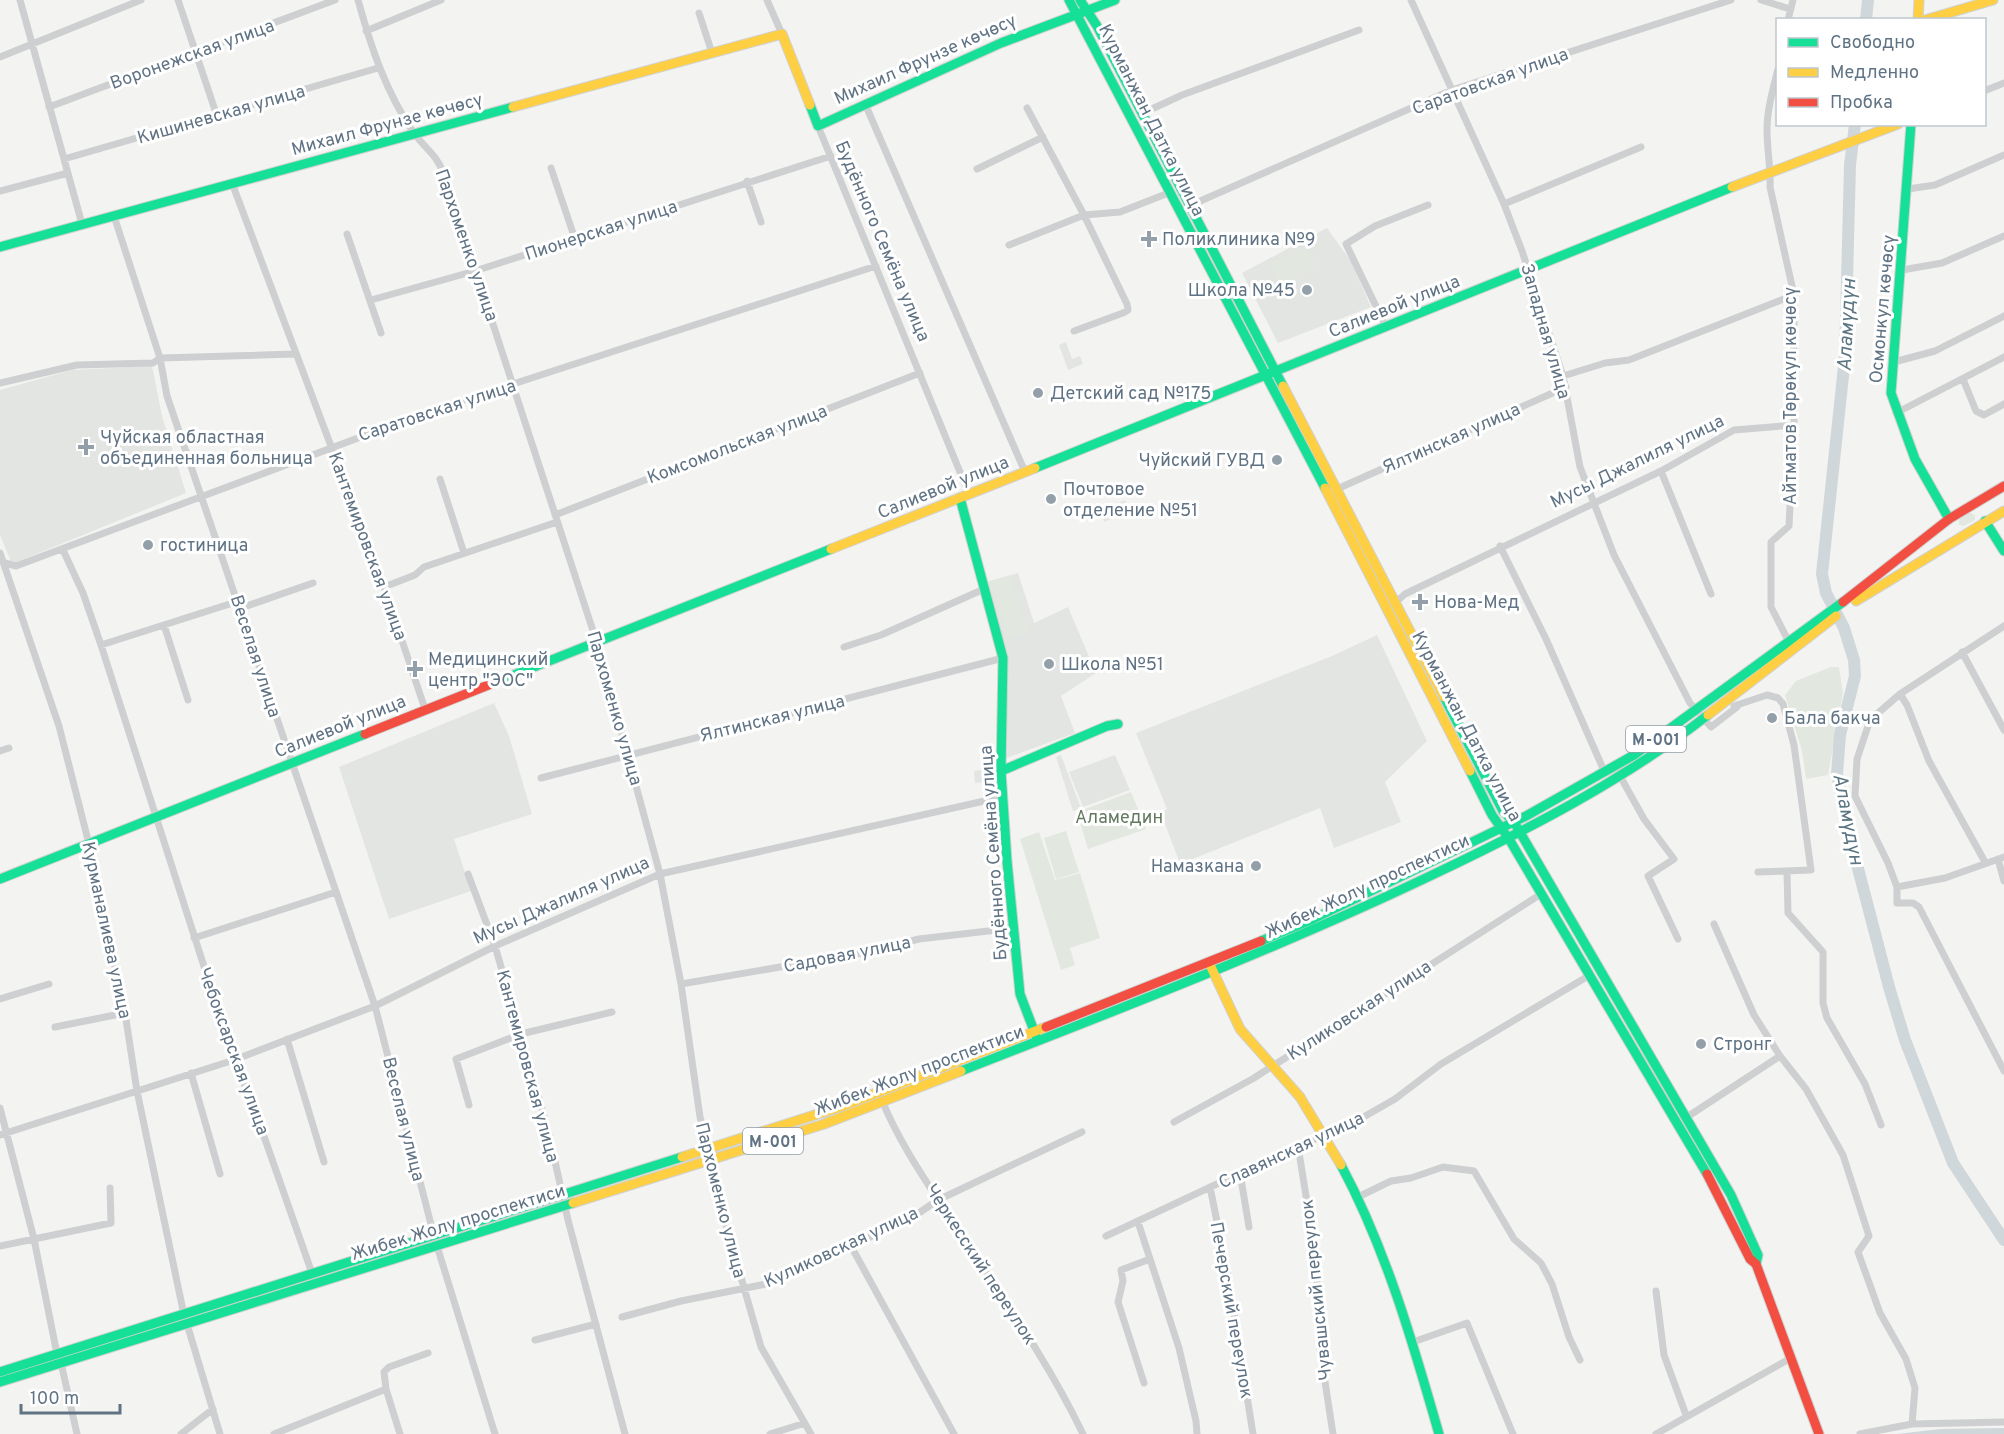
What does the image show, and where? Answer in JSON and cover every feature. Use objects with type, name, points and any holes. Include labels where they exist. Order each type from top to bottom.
[{"type":"main road","name":"Курманжан Датка улица","points":[[1068,0],[1081,11],[1141,114],[1189,206],[1270,373],[1492,815],[1509,838],[1590,975],[1682,1120]]},
{"type":"main road","name":"Курманжан Датка улица","points":[[1080,0],[1081,11],[1171,192],[1270,373],[1337,489],[1503,810],[1514,822],[1682,1120],[1750,1259],[1756,1264],[1819,1434]]},
{"type":"main road","name":"Михаил Фрунзе көчөсү","points":[[818,126],[866,106],[950,63],[1081,11],[1115,0]]},
{"type":"main road","points":[[1918,18],[1919,0]]},
{"type":"main road","points":[[1932,18],[1993,0]]},
{"type":"main road","name":"Михаил Фрунзе көчөсү","points":[[0,247],[782,34]]},
{"type":"main road","name":"Будённого Семёна улица","points":[[782,34],[818,126]]},
{"type":"main road","name":"Салиевой улица","points":[[0,879],[1025,472],[1771,171],[1892,126]]},
{"type":"main road","name":"Осмонкул көчөсү","points":[[1911,126],[1902,270],[1891,393],[1896,413],[1925,477],[1949,519],[1951,531],[1962,535]]},
{"type":"main road","points":[[1949,519],[2004,486]]},
{"type":"main road","name":"Будённого Семёна улица","points":[[964,496],[984,589],[1003,658],[1002,797],[1020,994],[1036,1037]]},
{"type":"main road","points":[[1974,502],[2004,551]]},
{"type":"main road","name":"М-001","points":[[1855,598],[2004,511]]},
{"type":"main road","name":"М-001","points":[[1514,822],[1728,700],[1949,519]]},
{"type":"main road","name":"М-001","points":[[1520,833],[1620,776],[1700,715],[1789,642],[1819,624]]},
{"type":"main road","points":[[1001,771],[1107,726],[1118,724]]},
{"type":"main road","name":"Жибек Жолу проспектиси","points":[[1211,968],[1514,822]]},
{"type":"main road","name":"Жибек Жолу проспектиси","points":[[0,1372],[59,1358],[314,1279],[437,1246],[708,1162],[883,1103],[1036,1037],[1349,915],[1520,833]]},
{"type":"main road","points":[[1211,968],[1240,1029],[1300,1097],[1325,1135],[1358,1197],[1413,1342],[1439,1434]]},
{"type":"main road","name":"Жибек Жолу проспектиси","points":[[314,1279],[434,1236],[879,1093],[1036,1037]]},
{"type":"main road","name":"Жибек Жолу проспектиси","points":[[0,1382],[59,1358]]},
{"type":"street","points":[[20,0],[82,224]]},
{"type":"street","points":[[0,57],[141,0]]},
{"type":"street","points":[[178,0],[216,116]]},
{"type":"street","name":"Воронежская улица","points":[[49,107],[196,54],[335,0]]},
{"type":"street","name":"Пархоменко улица","points":[[358,0],[378,68],[415,134],[438,160],[515,384],[597,643],[660,874],[681,984],[700,1117],[709,1149],[708,1162],[761,1347],[811,1434]]},
{"type":"street","points":[[366,31],[441,0]]},
{"type":"street","name":"Будённого Семёна улица","points":[[767,0],[782,34]]},
{"type":"street","name":"Западная улица","points":[[1411,0],[1504,204],[1528,268],[1563,376],[1574,447],[1592,501],[1614,555],[1671,669],[1700,715]]},
{"type":"street","name":"Саратовская улица","points":[[1189,206],[1452,90],[1731,0]]},
{"type":"street","points":[[1761,0],[1790,9]]},
{"type":"street","points":[[1788,18],[1793,0]]},
{"type":"street","points":[[699,12],[712,53]]},
{"type":"street","points":[[1141,114],[1182,95],[1359,30]]},
{"type":"street","name":"Кишиневская улица","points":[[64,159],[378,68]]},
{"type":"street","name":"Айтматов Төрөкул көчөсү","points":[[1776,80],[1767,127],[1770,187],[1794,295],[1794,425],[1789,526],[1771,542],[1772,607],[1789,642]]},
{"type":"street","points":[[1986,90],[2004,83]]},
{"type":"street","name":"Будённого Семёна улица","points":[[866,106],[1025,472]]},
{"type":"street","points":[[1027,108],[1084,215],[1128,310],[1074,332]]},
{"type":"street","name":"Будённого Семёна улица","points":[[818,126],[920,373],[964,496]]},
{"type":"street","points":[[977,169],[1043,137]]},
{"type":"street","points":[[1504,204],[1641,147]]},
{"type":"street","points":[[1908,189],[1935,185],[2004,155]]},
{"type":"street","name":"Пионерская улица","points":[[371,300],[475,271],[747,181],[831,156]]},
{"type":"street","points":[[551,168],[575,239]]},
{"type":"street","points":[[0,191],[68,173]]},
{"type":"street","points":[[747,181],[761,222]]},
{"type":"street","name":"Кантемировская улица","points":[[232,183],[384,587],[425,709]]},
{"type":"street","points":[[1009,245],[1084,215],[1120,212],[1171,192]]},
{"type":"street","points":[[1386,327],[1346,244],[1375,226],[1428,205]]},
{"type":"street","name":"Веселая улица","points":[[114,216],[160,358],[167,396],[375,1006],[434,1236]]},
{"type":"street","points":[[347,234],[381,333]]},
{"type":"street","points":[[1902,270],[1942,263],[2004,236]]},
{"type":"street","name":"Саратовская улица","points":[[1,557],[16,566],[332,446],[876,266]]},
{"type":"street","points":[[1563,376],[1605,363],[1629,360],[1794,295]]},
{"type":"street","points":[[1894,362],[1935,351],[2004,316]]},
{"type":"street","points":[[0,383],[77,365],[153,363],[160,358],[295,354]]},
{"type":"street","points":[[1896,413],[2004,357]]},
{"type":"street","name":"Комсомольская улица","points":[[384,587],[415,575],[424,567],[556,518],[920,373]]},
{"type":"street","points":[[1963,379],[1976,411],[1984,415],[2004,404]]},
{"type":"street","name":"Ялтинская улица","points":[[1337,489],[1566,387]]},
{"type":"street","name":"Мусы Джалиля улица","points":[[1396,602],[1405,594],[1500,546],[1592,501],[1661,471],[1734,430],[1794,425]]},
{"type":"street","points":[[1661,471],[1711,594]]},
{"type":"street","points":[[440,479],[464,553]]},
{"type":"street","points":[[1500,546],[1546,639],[1605,772]]},
{"type":"street","name":"Чебоксарская улица","points":[[63,550],[83,593],[101,645],[158,817],[168,861],[234,1060],[254,1105],[314,1279]]},
{"type":"street","name":"Курманалиева улица","points":[[1,557],[59,726],[89,844],[125,1013],[136,1091],[186,1319],[220,1434]]},
{"type":"street","points":[[101,645],[313,583]]},
{"type":"street","points":[[844,647],[881,635],[984,589]]},
{"type":"street","points":[[164,625],[188,700]]},
{"type":"street","points":[[2004,626],[1900,694],[1870,720],[1857,759],[1855,796],[1898,886],[1897,903],[1913,903],[1919,907],[2004,1071]]},
{"type":"street","points":[[1962,652],[2004,730]]},
{"type":"street","name":"Ялтинская улица","points":[[541,778],[1003,658]]},
{"type":"street","points":[[1900,694],[1907,705],[1929,761],[1985,862]]},
{"type":"street","points":[[1700,715],[1711,727],[1737,707],[1767,695],[1778,698],[1783,704],[1794,745],[1811,870],[1758,872]]},
{"type":"street","points":[[1728,700],[1737,707]]},
{"type":"street","points":[[0,752],[9,748]]},
{"type":"street","points":[[1620,776],[1644,819],[1674,859],[1648,876],[1678,939]]},
{"type":"street","name":"Мусы Джалиля улица","points":[[3,1134],[234,1060],[375,1006],[495,946],[660,874],[1002,797]]},
{"type":"street","points":[[1898,886],[1945,878],[2001,858],[2004,881]]},
{"type":"street","points":[[1787,872],[1788,913],[1823,952],[1823,1003],[1827,1018],[1865,1084],[1881,1125]]},
{"type":"street","name":"Кантемировская улица","points":[[468,874],[495,946],[548,1130],[564,1206],[625,1434]]},
{"type":"street","points":[[194,938],[336,892]]},
{"type":"street","name":"Куликовская улица","points":[[1174,1122],[1274,1065],[1541,894]]},
{"type":"street","points":[[1714,924],[1754,1015],[1780,1056],[1806,1089],[1843,1155],[1869,1236],[1857,1251],[1880,1313],[1906,1359],[1915,1388],[1912,1424]]},
{"type":"street","name":"Садовая улица","points":[[681,984],[868,952],[919,939],[1014,928]]},
{"type":"street","name":"Славянская улица","points":[[1106,1236],[1298,1146],[1325,1135],[1332,1135],[1395,1099],[1441,1064],[1590,975]]},
{"type":"street","points":[[0,999],[49,984]]},
{"type":"street","points":[[468,1105],[456,1059],[521,1034],[612,1012]]},
{"type":"street","points":[[55,1027],[125,1013]]},
{"type":"street","points":[[287,1039],[324,1162]]},
{"type":"street","points":[[1682,1120],[1780,1056]]},
{"type":"street","points":[[191,1073],[220,1174]]},
{"type":"street","name":"Черкесский переулок","points":[[879,1093],[938,1200],[1057,1381],[1083,1434]]},
{"type":"street","points":[[0,1108],[3,1134],[34,1239],[77,1434]]},
{"type":"street","name":"Куликовская улица","points":[[622,1317],[681,1300],[766,1284],[910,1219],[938,1200],[1082,1132]]},
{"type":"street","name":"Чувашский переулок","points":[[1298,1146],[1316,1258],[1320,1349],[1333,1434]]},
{"type":"street","points":[[1358,1197],[1391,1180],[1411,1178],[1443,1167],[1474,1171],[1514,1239],[1540,1263],[1552,1284],[1569,1337],[1580,1360]]},
{"type":"street","points":[[1240,1173],[1249,1227]]},
{"type":"street","name":"Печерский переулок","points":[[1210,1187],[1228,1276],[1253,1434]]},
{"type":"street","points":[[0,1246],[111,1223],[110,1188]]},
{"type":"street","points":[[1138,1222],[1179,1348],[1197,1434]]},
{"type":"street","points":[[437,1246],[495,1434]]},
{"type":"street","points":[[851,1246],[954,1434]]},
{"type":"street","points":[[1144,1383],[1118,1302],[1123,1281],[1121,1270],[1150,1259]]},
{"type":"street","points":[[1656,1291],[1664,1355],[1686,1415]]},
{"type":"street","points":[[1413,1342],[1467,1323],[1513,1434]]},
{"type":"street","points":[[535,1340],[596,1324]]},
{"type":"street","points":[[400,1434],[386,1389],[384,1372],[389,1367],[428,1353]]},
{"type":"street","points":[[1656,1434],[1686,1415],[1791,1358]]},
{"type":"street","points":[[274,1434],[386,1389]]},
{"type":"street","points":[[181,1434],[213,1409]]},
{"type":"street","points":[[1860,1434],[1912,1424],[2004,1422]]},
{"type":"street","points":[[771,1434],[805,1423]]},
{"type":"shaded area","name":"Школа №45","points":[[1327,228],[1350,260],[1371,307],[1278,343],[1242,273]]},
{"type":"shaded area","points":[[1066,342],[1072,359],[1080,356],[1083,364],[1068,370],[1059,345]]},
{"type":"shaded area","name":"Чуйская областная объединенная больница","points":[[152,366],[162,416],[186,493],[12,564],[0,535],[0,390],[72,370]]},
{"type":"shaded area","name":"Школа №51","points":[[1018,573],[1034,623],[1068,607],[1096,673],[1061,696],[1075,733],[1006,758],[1004,683],[1008,655],[986,582]]},
{"type":"shaded area","points":[[1377,635],[1427,741],[1385,782],[1401,822],[1334,848],[1320,808],[1180,864],[1161,813],[1167,809],[1136,733],[1332,656]]},
{"type":"shaded area","points":[[494,703],[509,736],[532,814],[454,839],[471,891],[389,919],[339,767]]},
{"type":"shaded area","points":[[1061,755],[1081,808],[1073,811],[1056,757]]},
{"type":"shaded area","points":[[1115,755],[1130,790],[1083,807],[1069,772]]},
{"type":"shaded area","points":[[990,769],[991,782],[975,783],[974,771]]},
{"type":"shaded area","points":[[2004,1428],[2004,1434],[1897,1434],[1940,1429]]},
{"type":"green space","points":[[1306,247],[1316,267],[1280,284],[1270,263]]},
{"type":"green space","points":[[1125,500],[1129,511],[1104,522],[1100,511]]},
{"type":"green space","points":[[1969,512],[1975,515],[1975,520],[1964,526],[1959,525],[1959,520]]},
{"type":"green space","points":[[1010,576],[1029,632],[1008,639],[989,582]]},
{"type":"green space","points":[[1831,667],[1839,667],[1843,693],[1828,775],[1806,779],[1802,751],[1785,695],[1796,681]]},
{"type":"green space","name":"Аламедин","points":[[1131,792],[1146,829],[1088,849],[1077,812]]},
{"type":"green space","points":[[1066,831],[1079,872],[1056,879],[1044,838]]},
{"type":"green space","points":[[1039,832],[1055,880],[1080,873],[1100,938],[1070,948],[1075,965],[1061,970],[1020,839]]},
{"type":"waterway","name":"Аламүдүн","points":[[1866,18],[1868,0]]},
{"type":"waterway","name":"Аламүдүн","points":[[1855,126],[1850,165],[1845,357],[1822,574],[1826,593],[1844,628],[1854,660],[1855,676],[1840,735],[1837,774],[1849,834],[1905,1040],[1953,1163],[2004,1240]]},
{"type":"traffic: fast","points":[[1069,0],[1325,488]]},
{"type":"traffic: fast","points":[[1080,0],[1097,26],[1283,386]]},
{"type":"traffic: fast","points":[[810,105],[818,126],[1001,43],[1115,0]]},
{"type":"traffic: fast","points":[[0,247],[513,107]]},
{"type":"traffic: fast","points":[[1911,126],[1891,393],[1915,459],[1949,519]]},
{"type":"traffic: fast","points":[[1035,468],[1732,187]]},
{"type":"traffic: fast","points":[[960,498],[1003,658],[1001,771],[1007,861],[1020,994],[1036,1036]]},
{"type":"traffic: fast","points":[[1985,521],[2004,551]]},
{"type":"traffic: fast","points":[[496,682],[831,549]]},
{"type":"traffic: fast","points":[[1261,941],[1313,919],[1526,816],[1634,755],[1843,602]]},
{"type":"traffic: fast","points":[[1444,697],[1503,811],[1514,822],[1731,1195],[1758,1255],[1756,1264]]},
{"type":"traffic: fast","points":[[961,1071],[1314,929],[1430,876],[1574,803],[1642,762],[1708,715]]},
{"type":"traffic: fast","points":[[1001,771],[1107,726],[1118,724]]},
{"type":"traffic: fast","points":[[0,879],[365,734]]},
{"type":"traffic: fast","points":[[1470,771],[1492,815],[1509,839],[1707,1174]]},
{"type":"traffic: fast","points":[[0,1372],[682,1157]]},
{"type":"traffic: fast","points":[[1341,1165],[1385,1263],[1439,1434]]},
{"type":"traffic: fast","points":[[0,1382],[573,1203]]},
{"type":"traffic: slow","points":[[1918,18],[1919,0]]},
{"type":"traffic: slow","points":[[1932,18],[1993,0]]},
{"type":"traffic: slow","points":[[513,107],[782,34],[810,105]]},
{"type":"traffic: slow","points":[[1732,187],[1893,126]]},
{"type":"traffic: slow","points":[[1283,386],[1444,697]]},
{"type":"traffic: slow","points":[[831,549],[1035,468]]},
{"type":"traffic: slow","points":[[1325,488],[1470,771]]},
{"type":"traffic: slow","points":[[1856,601],[2004,511]]},
{"type":"traffic: slow","points":[[1708,715],[1836,616]]},
{"type":"traffic: slow","points":[[1211,967],[1240,1029],[1300,1097],[1341,1165]]},
{"type":"traffic: slow","points":[[682,1157],[840,1107],[1046,1027]]},
{"type":"traffic: slow","points":[[573,1203],[824,1124],[961,1071]]},
{"type":"traffic: jam","points":[[1843,602],[1949,519],[2004,486]]},
{"type":"traffic: jam","points":[[365,734],[496,682]]},
{"type":"traffic: jam","points":[[1046,1027],[1261,941]]},
{"type":"traffic: jam","points":[[1707,1174],[1750,1259],[1756,1264],[1819,1434]]},
{"type":"place","name":"Поликлиника №9","points":[[1149,239]]},
{"type":"place","name":"Школа №45","points":[[1307,290]]},
{"type":"place","name":"Детский сад №175","points":[[1038,393]]},
{"type":"place","name":"Чуйская областная объединенная больница","points":[[86,447]]},
{"type":"place","name":"Чуйский ГУВД","points":[[1277,460]]},
{"type":"place","name":"Почтовое отделение №51","points":[[1051,499]]},
{"type":"place","name":"гостиница","points":[[148,545]]},
{"type":"place","name":"Нова-Мед","points":[[1420,602]]},
{"type":"place","name":"Школа №51","points":[[1049,664]]},
{"type":"place","name":"Медицинский центр \"ЭОС\"","points":[[415,669]]},
{"type":"place","name":"Бала бакча","points":[[1772,718]]},
{"type":"place","name":"Намазкана","points":[[1256,866]]},
{"type":"place","name":"Стронг","points":[[1701,1044]]}]
